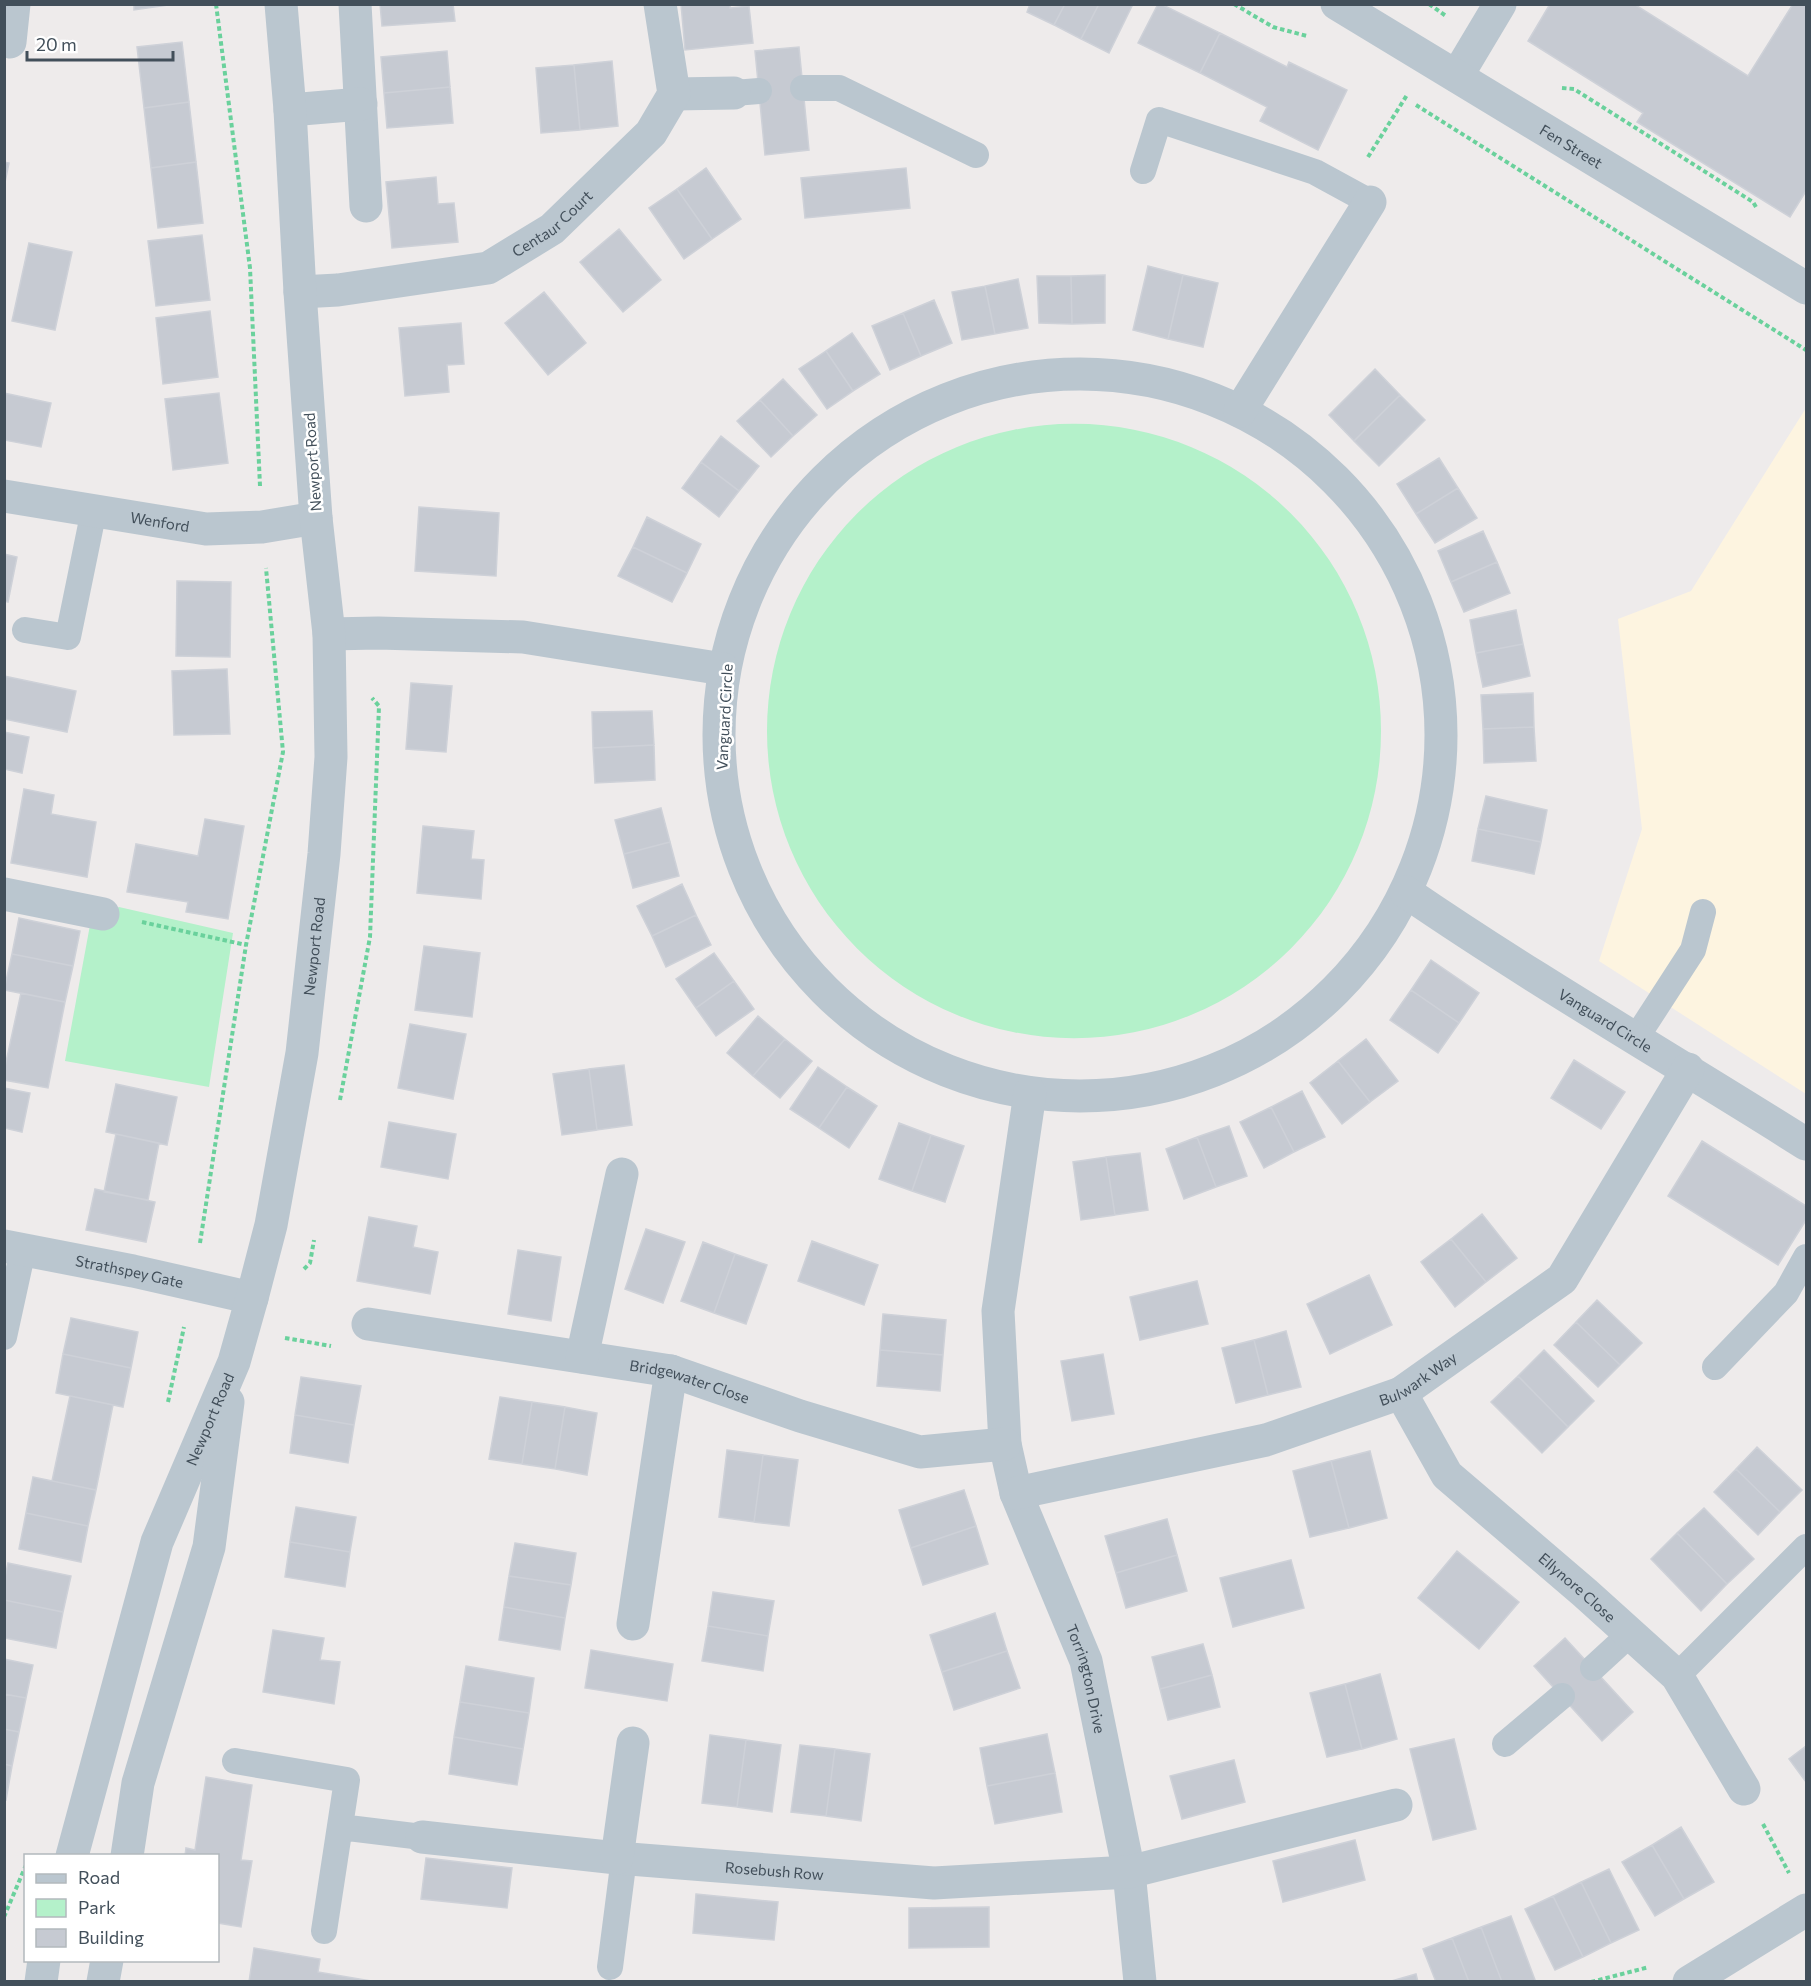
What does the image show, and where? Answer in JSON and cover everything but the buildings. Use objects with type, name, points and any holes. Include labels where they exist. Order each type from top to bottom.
[{"type":"street","points":[[10,42],[14,4]]},
{"type":"street","name":"Newport Road","points":[[73,1854],[157,1542],[234,1362],[271,1225],[302,1053],[324,855],[331,757],[329,634],[316,518],[281,4]]},
{"type":"street","points":[[355,4],[366,206]]},
{"type":"street","points":[[660,4],[674,94],[746,92]]},
{"type":"street","name":"Fen Street","points":[[1337,4],[1806,288]]},
{"type":"street","points":[[1447,70],[1500,4]]},
{"type":"street","name":"Centaur Court","points":[[300,292],[338,290],[488,268],[552,230],[651,133],[674,94]]},
{"type":"street","points":[[290,110],[361,104]]},
{"type":"street","points":[[1240,411],[1370,202]]},
{"type":"street","name":"Vanguard Circle","points":[[1053,375],[1121,376],[1188,390],[1240,411],[1302,451],[1347,493],[1384,541],[1413,595],[1432,653],[1441,714],[1440,765],[1428,835],[1406,892],[1367,956],[1314,1012],[1251,1054],[1181,1083],[1106,1096],[1030,1093],[936,1067],[853,1017],[786,947],[740,861],[718,766],[723,669],[742,603],[772,543],[813,489],[864,444],[923,409],[986,386],[1053,375]]},
{"type":"street","name":"Wenford","points":[[4,496],[206,529],[262,527],[316,518]]},
{"type":"street","points":[[329,634],[524,637],[723,669]]},
{"type":"street","name":"Vanguard Circle","points":[[1406,892],[1487,947],[1688,1069],[1806,1144]]},
{"type":"street","points":[[4,894],[103,914]]},
{"type":"street","name":"Bulwark Way","points":[[1016,1492],[1266,1440],[1401,1393],[1562,1279],[1688,1069]]},
{"type":"street","name":"Torrington Drive","points":[[1030,1093],[998,1311],[1005,1444],[1016,1492],[1086,1661],[1129,1872],[1140,1982]]},
{"type":"street","points":[[582,1357],[622,1174]]},
{"type":"street","name":"Strathspey Gate","points":[[14,1248],[133,1271],[252,1298]]},
{"type":"street","name":"Bridgewater Close","points":[[368,1324],[671,1371],[800,1416],[920,1452],[1005,1444]]},
{"type":"street","points":[[127,1854],[138,1783],[209,1547],[234,1362]]},
{"type":"street","points":[[633,1624],[671,1371]]},
{"type":"street","name":"Ellynore Close","points":[[1401,1393],[1447,1475],[1677,1676],[1744,1789]]},
{"type":"street","points":[[620,1858],[633,1743]]},
{"type":"street","points":[[1129,1872],[1396,1805]]},
{"type":"street","name":"Rosebush Row","points":[[422,1837],[620,1858],[934,1883],[1129,1872]]},
{"type":"street","points":[[1689,1982],[1806,1910]]},
{"type":"street","points":[[41,1982],[45,1962]]},
{"type":"street","points":[[103,1982],[107,1962]]},
{"type":"lane","points":[[802,88],[839,88],[976,155]]},
{"type":"lane","points":[[1143,171],[1158,120],[1315,172],[1370,202]]},
{"type":"lane","points":[[25,630],[68,637],[94,510]]},
{"type":"lane","points":[[1636,1038],[1692,950],[1703,912]]},
{"type":"lane","points":[[4,1337],[14,1248]]},
{"type":"lane","points":[[1715,1367],[1786,1293],[1806,1257]]},
{"type":"lane","points":[[1677,1676],[1806,1547]]},
{"type":"lane","points":[[1593,1668],[1630,1634]]},
{"type":"lane","points":[[1505,1744],[1562,1696]]},
{"type":"lane","points":[[235,1761],[347,1780],[324,1931]]},
{"type":"lane","points":[[340,1827],[422,1837]]},
{"type":"lane","points":[[610,1967],[620,1858]]},
{"type":"path","points":[[165,1412],[193,1286],[246,945],[283,752],[262,527],[249,268],[216,4]]},
{"type":"path","points":[[1234,4],[1273,27],[1316,38]]},
{"type":"path","points":[[1370,202],[1364,163],[1405,98],[1447,70]]},
{"type":"path","points":[[1397,90],[1405,98],[1806,350]]},
{"type":"path","points":[[103,914],[246,945]]},
{"type":"path","points":[[1744,1789],[1791,1876]]},
{"type":"path","points":[[4,1917],[24,1870]]},
{"type":"shaded area","points":[[1806,408],[1806,1094],[1599,961],[1642,829],[1618,619],[1691,591]]},
{"type":"green space","points":[[1074,424],[1134,430],[1191,447],[1245,476],[1291,514],[1329,560],[1358,614],[1375,671],[1381,731],[1375,791],[1358,848],[1329,902],[1291,948],[1245,986],[1191,1015],[1134,1032],[1074,1038],[1014,1032],[957,1015],[903,986],[857,948],[819,902],[790,848],[773,791],[767,731],[773,671],[790,614],[819,560],[857,514],[903,476],[957,447],[1014,430]]},
{"type":"green space","points":[[119,907],[233,933],[209,1087],[65,1061],[90,925]]}]
